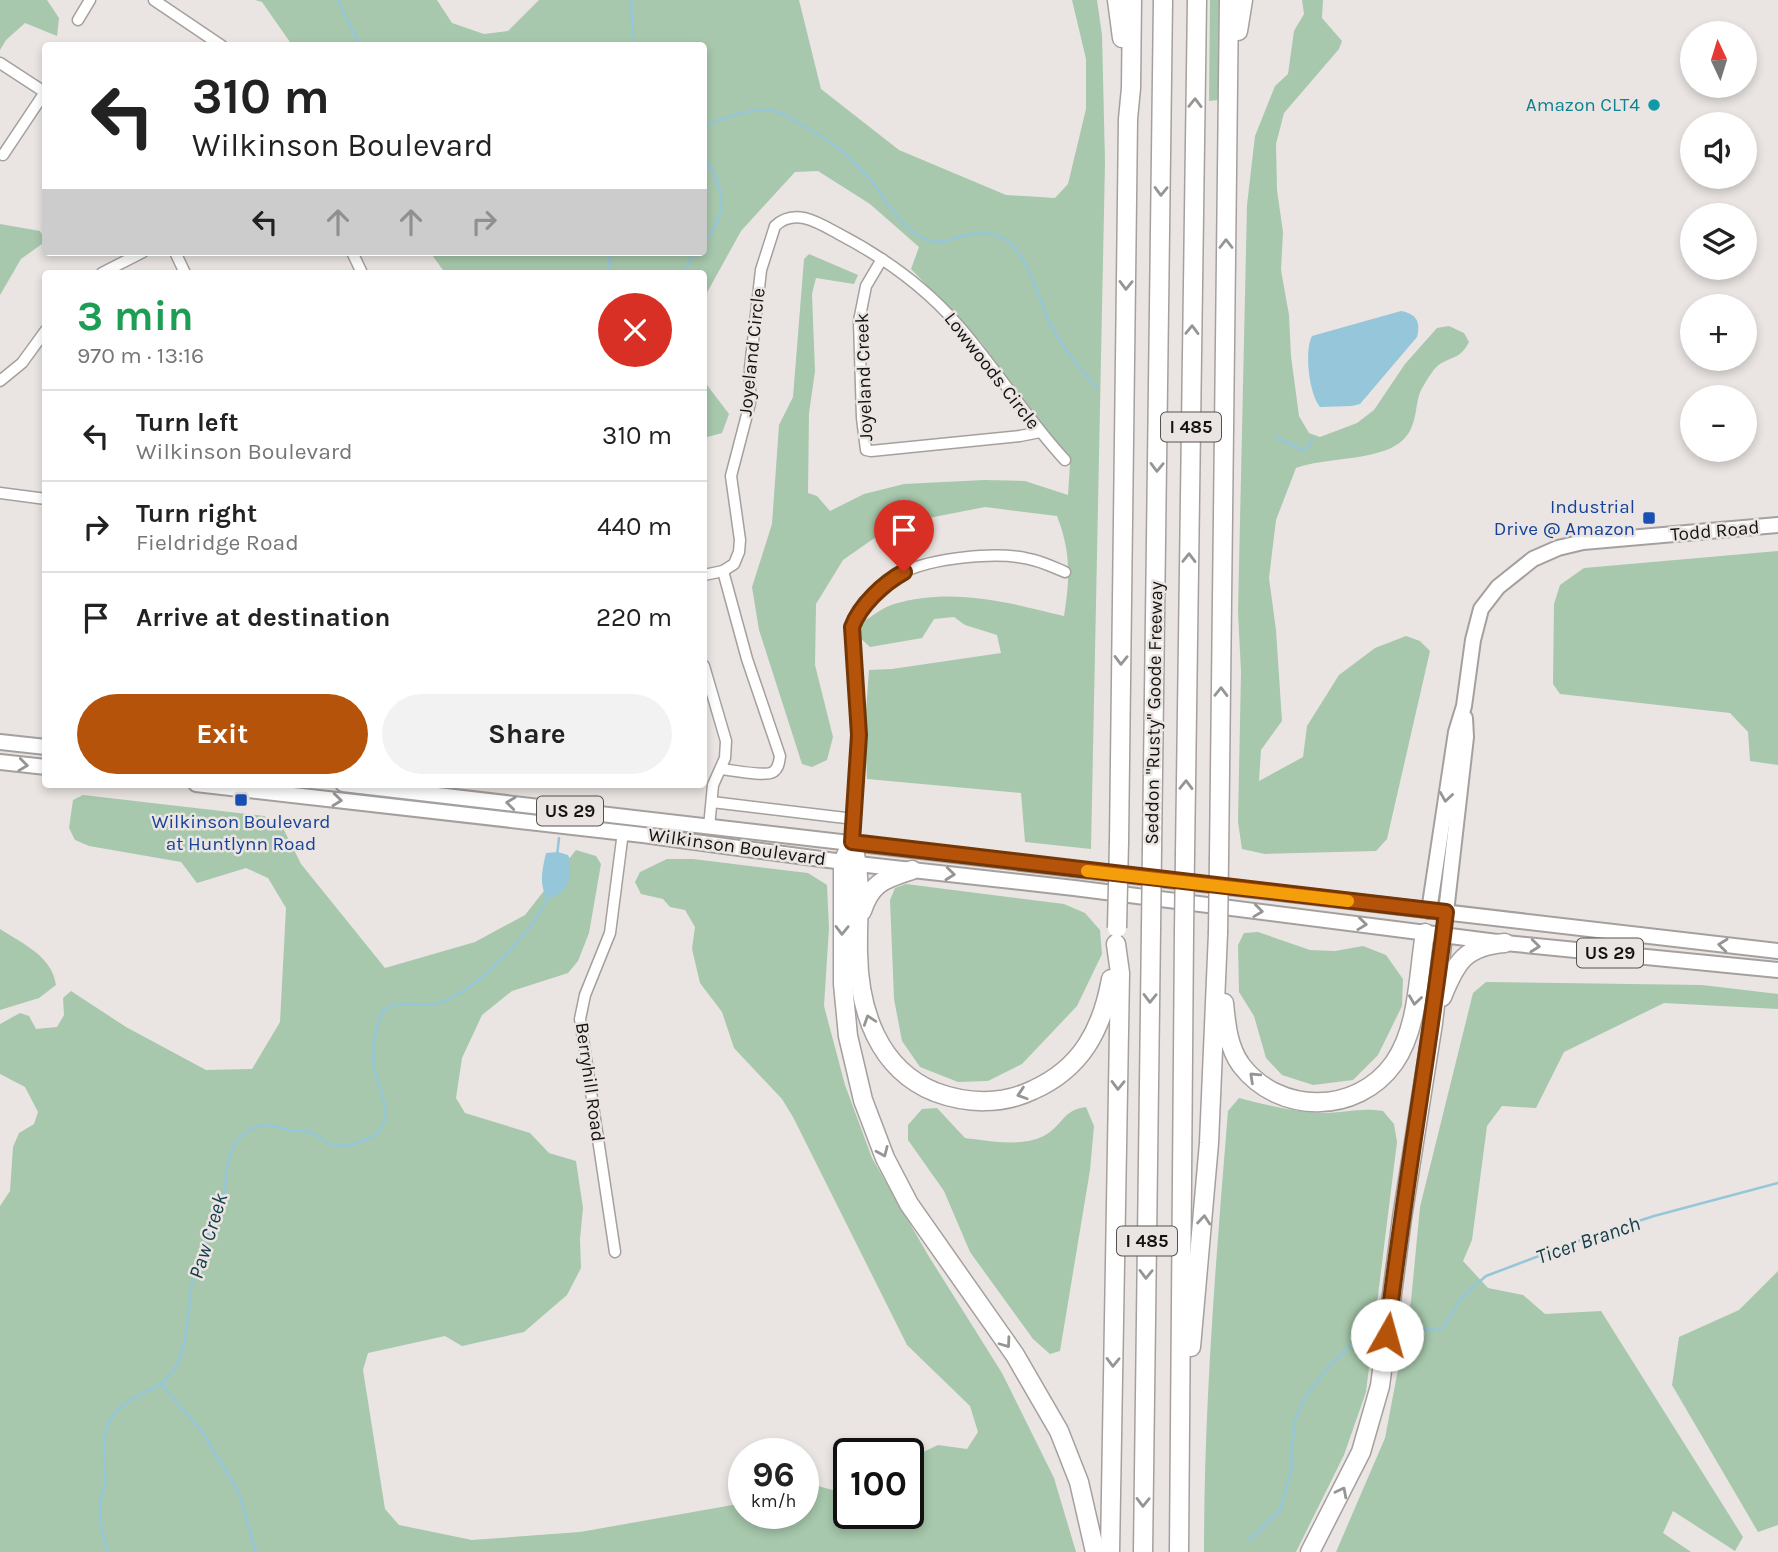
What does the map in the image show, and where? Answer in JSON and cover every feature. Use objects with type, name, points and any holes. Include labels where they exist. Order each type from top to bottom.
[{"type":"highway","points":[[1117,0],[1128,119]]},
{"type":"highway","points":[[1110,1552],[1128,119],[1132,0]]},
{"type":"highway","name":"Seddon \"Rusty\" Goode Freeway","points":[[1143,1552],[1163,0]]},
{"type":"highway","name":"Seddon \"Rusty\" Goode Freeway","points":[[1179,1552],[1184,932],[1197,0]]},
{"type":"highway","points":[[1180,1458],[1209,1143],[1218,933],[1229,0]]},
{"type":"highway","points":[[1227,93],[1231,85],[1242,0]]},
{"type":"highway","points":[[852,842],[842,951],[845,1007],[855,1070],[874,1132],[909,1204],[1015,1355],[1059,1431],[1079,1482],[1095,1552]]},
{"type":"highway","points":[[851,863],[859,921],[861,986],[867,1015],[880,1045],[896,1066],[911,1079],[943,1095],[966,1100],[991,1101],[1019,1096],[1050,1082],[1077,1059],[1099,1027],[1105,1010],[1117,936]]},
{"type":"highway","points":[[859,921],[869,892],[878,883],[912,870]]},
{"type":"highway","points":[[1218,933],[1226,1026],[1231,1046],[1241,1064],[1264,1087],[1279,1095],[1318,1103],[1342,1099],[1370,1087],[1385,1075],[1396,1060],[1411,1024],[1434,934]]},
{"type":"highway","points":[[1310,1552],[1361,1452],[1380,1386],[1402,1218],[1433,1023],[1434,934]]},
{"type":"highway","points":[[1433,1023],[1449,980],[1465,955],[1487,944],[1505,943]]},
{"type":"main road","name":"Todd Road","points":[[1434,934],[1429,911],[1456,732],[1464,706],[1473,640],[1481,610],[1498,587],[1533,559],[1558,548],[1583,542],[1778,525]]},
{"type":"main road","name":"Todd Road","points":[[1434,934],[1446,912],[1466,737],[1464,706]]},
{"type":"main road","points":[[0,742],[42,747]]},
{"type":"main road","points":[[0,762],[42,767]]},
{"type":"main road","name":"Wilkinson Boulevard","points":[[231,788],[623,832],[851,863],[1505,943],[1778,970]]},
{"type":"main road","points":[[364,803],[365,788]]},
{"type":"main road","name":"Wilkinson Boulevard","points":[[422,788],[709,827],[1778,951]]},
{"type":"main road","points":[[623,832],[632,826],[740,837],[797,836]]},
{"type":"street","points":[[78,20],[90,0]]},
{"type":"street","points":[[154,0],[216,42]]},
{"type":"street","points":[[0,63],[42,90]]},
{"type":"street","points":[[3,155],[42,96]]},
{"type":"street","name":"Joyeland Circle","points":[[723,571],[734,564],[739,552],[740,540],[731,476],[750,403],[750,368],[761,270],[775,226],[786,219],[806,217],[882,259]]},
{"type":"street","points":[[108,270],[135,256]]},
{"type":"street","name":"Joyeland Creek","points":[[882,259],[866,286],[859,321],[862,418],[866,450],[871,452],[1040,432]]},
{"type":"street","name":"Lowwoods Circle","points":[[882,259],[922,290],[959,326],[1040,432],[1065,460]]},
{"type":"street","points":[[0,381],[22,363],[42,336]]},
{"type":"street","points":[[0,493],[42,498]]},
{"type":"street","points":[[852,842],[859,735],[852,633],[859,612],[881,589],[904,572],[956,560],[991,555],[1013,556],[1065,572]]},
{"type":"street","points":[[707,574],[723,571],[747,659],[780,757],[775,771],[767,774],[721,769]]},
{"type":"street","points":[[707,676],[726,741],[725,758],[713,785],[709,827]]},
{"type":"street","points":[[712,802],[854,819]]},
{"type":"street","name":"Berryhill Road","points":[[615,1252],[580,1019],[585,995],[610,933],[623,832]]},
{"type":"green space","points":[[0,0],[47,0],[59,18],[57,36],[25,23],[6,40],[0,50]]},
{"type":"green space","points":[[255,0],[437,0],[452,23],[484,34],[508,31],[539,0],[799,0],[821,89],[899,150],[1006,195],[1055,198],[1068,184],[1086,109],[1086,59],[1072,0],[1097,0],[1102,35],[1105,162],[1091,849],[1025,842],[1021,793],[867,779],[865,726],[869,670],[1001,653],[997,635],[965,625],[954,617],[934,619],[922,638],[870,647],[859,637],[861,623],[890,605],[937,597],[979,598],[1064,616],[1068,565],[1065,541],[1057,516],[985,507],[893,525],[843,560],[816,604],[815,665],[833,737],[827,760],[812,767],[802,764],[759,630],[752,587],[772,524],[779,425],[793,397],[804,259],[809,254],[858,275],[854,284],[816,278],[812,294],[815,371],[809,413],[808,493],[817,496],[830,511],[864,494],[904,484],[1025,481],[1068,495],[1070,464],[981,342],[911,269],[919,247],[870,204],[818,171],[795,172],[741,231],[707,293],[707,270],[443,270],[433,256],[707,256],[707,42],[290,42],[262,2]]},
{"type":"green space","points":[[1210,0],[1223,0],[1219,100],[1209,101]]},
{"type":"green space","points":[[1302,0],[1323,0],[1322,18],[1342,41],[1339,49],[1284,113],[1276,144],[1277,190],[1283,232],[1281,270],[1289,315],[1299,416],[1309,433],[1320,437],[1357,423],[1374,410],[1405,364],[1437,328],[1449,326],[1464,333],[1469,342],[1460,354],[1440,364],[1431,373],[1418,397],[1412,426],[1404,439],[1395,446],[1369,455],[1296,468],[1276,520],[1269,578],[1276,630],[1282,721],[1261,750],[1259,781],[1303,757],[1307,726],[1339,675],[1375,648],[1406,636],[1420,641],[1430,651],[1387,839],[1376,851],[1265,854],[1242,849],[1238,822],[1241,672],[1238,612],[1247,205],[1255,136],[1275,86],[1288,74],[1294,31],[1304,14]]},
{"type":"green space","points":[[0,224],[40,231],[42,244],[21,259],[0,295]]},
{"type":"green space","points":[[707,385],[729,414],[722,433],[707,437]]},
{"type":"green space","points":[[1778,551],[1778,765],[1750,761],[1748,732],[1730,713],[1560,694],[1553,684],[1554,604],[1560,585],[1584,568]]},
{"type":"green space","points":[[83,795],[264,816],[282,826],[301,864],[385,968],[475,942],[525,915],[576,850],[596,856],[601,864],[589,933],[578,961],[568,973],[512,991],[482,1015],[462,1058],[456,1098],[465,1113],[530,1133],[549,1153],[576,1161],[583,1208],[581,1268],[567,1295],[524,1332],[462,1346],[445,1336],[368,1353],[363,1370],[385,1509],[399,1525],[472,1540],[580,1532],[728,1506],[728,1529],[819,1529],[819,1486],[833,1490],[833,1529],[924,1529],[924,1452],[938,1445],[967,1449],[978,1432],[970,1406],[907,1345],[793,1117],[782,1099],[734,1048],[722,1012],[700,983],[692,949],[695,927],[685,910],[670,907],[663,899],[641,894],[635,882],[640,872],[667,859],[693,859],[808,873],[827,885],[829,928],[824,1006],[845,1085],[872,1158],[928,1255],[1002,1373],[1054,1478],[1076,1552],[0,1552],[0,1206],[10,1191],[13,1147],[19,1133],[34,1124],[38,1112],[25,1087],[0,1074],[0,1024],[20,1013],[29,1016],[36,1029],[57,1027],[64,1015],[63,998],[71,991],[126,1027],[206,1070],[252,1069],[280,1022],[286,908],[268,878],[246,868],[197,883],[181,862],[89,846],[75,840],[69,828],[73,800]]},
{"type":"green space","points":[[906,884],[1064,904],[1085,913],[1100,930],[1102,954],[1077,1006],[1022,1064],[988,1081],[958,1082],[920,1067],[902,1041],[894,999],[890,900],[895,888]]},
{"type":"green space","points":[[0,929],[43,958],[56,985],[39,998],[0,1010]]},
{"type":"green space","points":[[1258,932],[1310,950],[1335,951],[1363,946],[1386,955],[1403,979],[1402,1006],[1378,1055],[1353,1080],[1313,1085],[1282,1075],[1266,1058],[1254,1016],[1239,992],[1238,945],[1244,933]]},
{"type":"green space","points":[[1486,982],[1702,985],[1778,994],[1778,1009],[1664,1003],[1564,1052],[1536,1108],[1502,1106],[1487,1126],[1472,1240],[1463,1261],[1488,1288],[1523,1295],[1545,1314],[1601,1311],[1743,1537],[1735,1551],[1673,1511],[1663,1533],[1691,1552],[1336,1552],[1385,1438],[1411,1301],[1420,1207],[1473,993]]},
{"type":"green space","points":[[1239,1098],[1312,1112],[1383,1111],[1394,1124],[1397,1142],[1366,1392],[1344,1455],[1296,1552],[1204,1552],[1208,1387],[1219,1221],[1228,1111]]},
{"type":"green space","points":[[1086,1107],[1094,1126],[1090,1170],[1060,1351],[1050,1354],[1033,1339],[970,1252],[944,1191],[908,1140],[908,1125],[922,1109],[937,1108],[965,1138],[996,1142],[1028,1141],[1047,1134],[1068,1114]]},
{"type":"green space","points":[[1778,1271],[1778,1525],[1758,1532],[1672,1385],[1679,1337],[1739,1310]]},
{"type":"water","points":[[1401,311],[1416,319],[1417,337],[1360,404],[1320,407],[1313,393],[1309,372],[1308,352],[1312,336]]},
{"type":"water","points":[[546,853],[568,855],[570,859],[569,879],[560,893],[547,899],[542,882]]},
{"type":"waterway","points":[[338,0],[358,42]]},
{"type":"waterway","name":"Paw Creek","points":[[631,0],[633,42]]},
{"type":"waterway","points":[[707,125],[749,112],[779,112],[829,141],[845,154],[872,182],[899,218],[921,237],[941,242],[982,233],[994,234],[1006,240],[1020,255],[1032,277],[1058,338],[1097,388]]},
{"type":"waterway","name":"Paw Creek","points":[[707,162],[720,189],[721,200],[717,222],[707,238]]},
{"type":"waterway","points":[[609,270],[610,256]]},
{"type":"waterway","name":"Paw Creek","points":[[685,270],[692,256]]},
{"type":"waterway","points":[[1276,437],[1305,451],[1313,439]]},
{"type":"waterway","name":"Paw Creek","points":[[557,856],[559,838]]},
{"type":"waterway","name":"Paw Creek","points":[[108,1552],[100,1511],[105,1482],[104,1443],[107,1426],[126,1403],[161,1384],[175,1369],[188,1321],[197,1259],[219,1213],[229,1157],[238,1140],[251,1129],[267,1125],[310,1132],[338,1146],[357,1143],[378,1132],[383,1125],[385,1109],[373,1060],[376,1031],[383,1011],[402,1004],[435,1004],[466,989],[501,960],[516,943],[548,896]]},
{"type":"waterway","name":"Ticer Branch","points":[[1420,1329],[1442,1328],[1461,1298],[1486,1276],[1654,1216],[1778,1183]]},
{"type":"waterway","name":"Ticer Branch","points":[[1249,1541],[1280,1510],[1292,1467],[1295,1420],[1306,1396],[1329,1366],[1351,1345],[1360,1327]]},
{"type":"waterway","name":"Ticer Branch","points":[[162,1385],[203,1433],[239,1493],[256,1552]]},
{"type":"slow traffic","points":[[1087,871],[1348,901]]},
{"type":"place","name":"Amazon CLT4","points":[[1654,105]]},
{"type":"place","name":"Industrial Drive @ Amazon","points":[[1649,518]]},
{"type":"place","name":"Wilkinson Boulevard at Huntlynn Road","points":[[241,800]]},
{"type":"route","points":[[904,572],[881,589],[859,612],[852,627],[859,735],[852,842],[1446,912],[1433,1023],[1402,1218],[1387,1335]]}]
